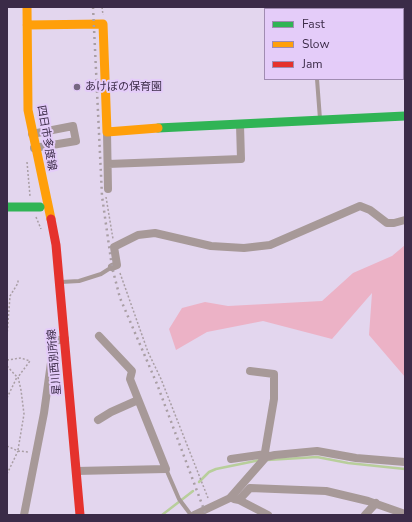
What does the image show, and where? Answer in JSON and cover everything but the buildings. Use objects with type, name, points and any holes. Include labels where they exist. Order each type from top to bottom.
[{"type":"main road","name":"四日市多度線","points":[[27,7],[28,110],[44,207]]},
{"type":"main road","points":[[27,26],[103,24],[107,132],[152,128],[185,128],[405,116]]},
{"type":"main road","points":[[7,207],[44,207]]},
{"type":"main road","name":"星川西別所線","points":[[44,207],[60,282],[80,515]]},
{"type":"street","points":[[108,164],[241,159],[240,125]]},
{"type":"street","points":[[32,134],[73,126],[76,141],[34,148]]},
{"type":"street","points":[[107,132],[108,189]]},
{"type":"street","points":[[115,266],[114,247],[138,235],[155,233],[211,246],[244,248],[270,245],[360,206],[370,210],[387,223],[405,220]]},
{"type":"street","points":[[76,471],[166,469],[130,379],[132,371],[99,336]]},
{"type":"street","points":[[24,515],[44,413],[54,341],[65,340]]},
{"type":"street","points":[[196,515],[230,498],[266,456],[274,399],[274,374],[250,371]]},
{"type":"street","points":[[98,420],[111,412],[138,400]]},
{"type":"street","points":[[231,459],[286,453],[317,452],[356,458],[405,462]]},
{"type":"street","points":[[239,500],[250,488],[326,491],[376,503],[405,514]]},
{"type":"street","points":[[230,498],[239,500],[268,515]]},
{"type":"street","points":[[365,515],[376,503]]},
{"type":"lane","points":[[317,80],[320,121]]},
{"type":"lane","points":[[60,282],[80,281],[101,274],[115,266]]},
{"type":"lane","points":[[166,469],[179,500],[183,506],[196,515]]},
{"type":"path","points":[[108,189],[106,196],[114,247]]},
{"type":"path","points":[[115,266],[211,508]]},
{"type":"path","points":[[7,336],[10,296],[18,283],[18,279]]},
{"type":"path","points":[[7,359],[22,358],[30,361],[18,377],[7,398]]},
{"type":"path","points":[[7,366],[18,377],[24,414],[18,450],[7,474]]},
{"type":"path","points":[[7,446],[18,450],[36,453]]},
{"type":"shaded area","points":[[405,245],[405,377],[369,335],[372,293],[332,339],[263,321],[207,332],[176,350],[169,329],[182,308],[205,302],[228,306],[322,301],[353,273],[392,256]]},
{"type":"waterway","points":[[267,460],[317,457],[348,463],[405,469]]},
{"type":"waterway","points":[[199,482],[209,472],[216,469],[260,460]]},
{"type":"waterway","points":[[162,515],[193,491]]},
{"type":"railway","points":[[93,7],[102,196],[112,267],[120,298],[157,384],[206,515]]},
{"type":"traffic: fast","points":[[158,128],[405,116]]},
{"type":"traffic: fast","points":[[7,207],[40,207]]},
{"type":"traffic: slow","points":[[27,7],[28,110],[51,219]]},
{"type":"traffic: slow","points":[[27,25],[103,24],[107,132],[158,128]]},
{"type":"traffic: jam","points":[[51,219],[56,245],[80,515]]},
{"type":"place","name":"あけぼの保育園","points":[[77,87]]}]
